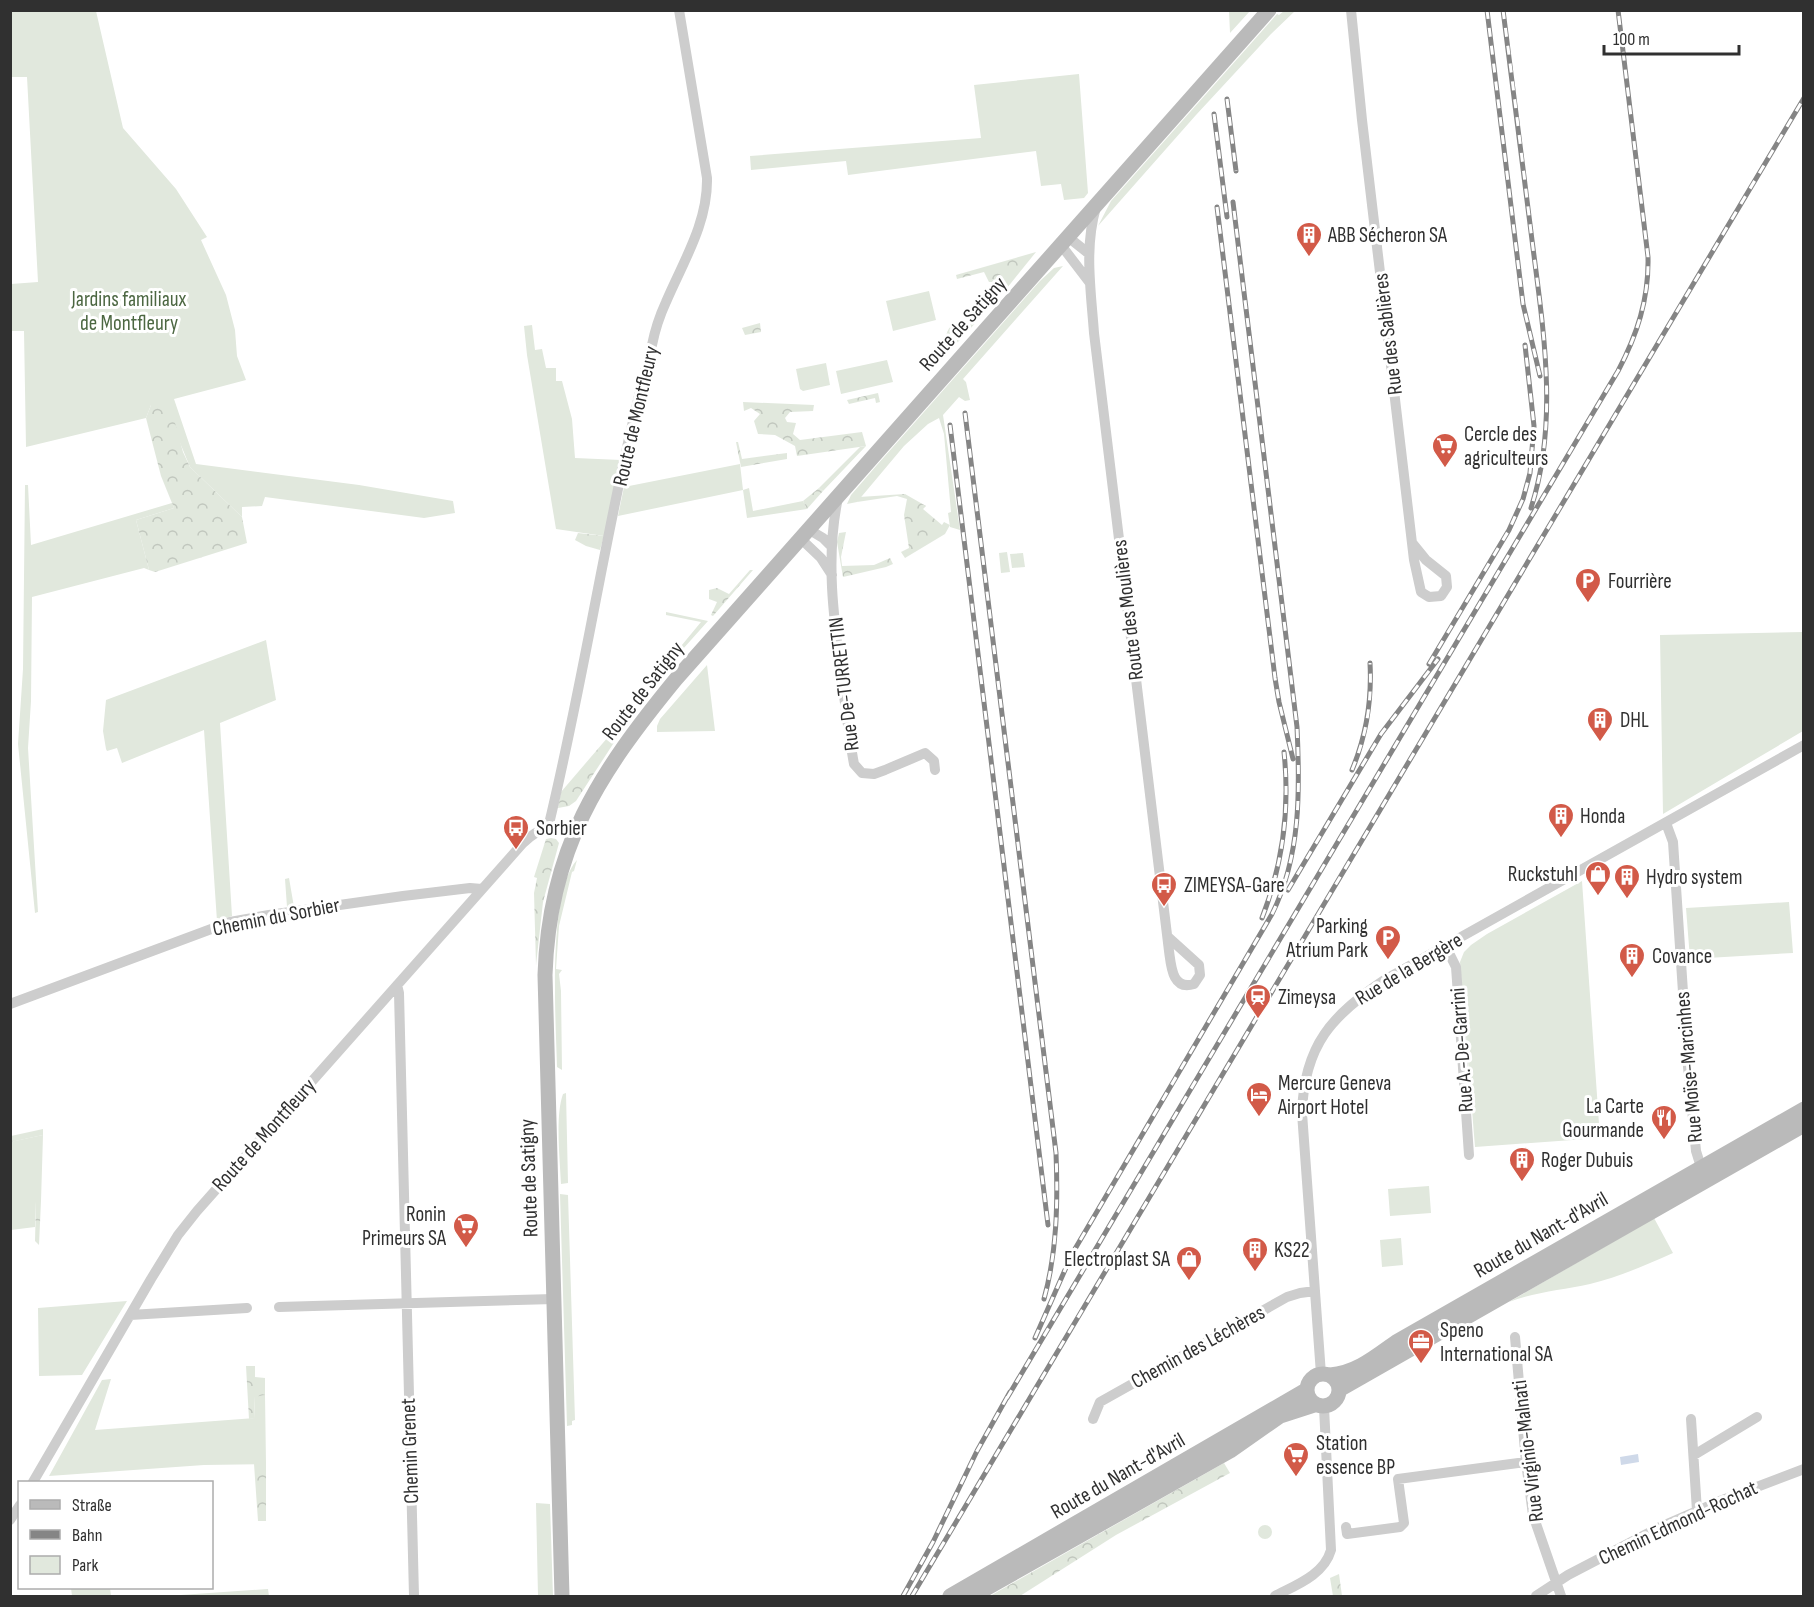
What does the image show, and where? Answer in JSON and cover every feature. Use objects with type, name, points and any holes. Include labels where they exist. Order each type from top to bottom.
[{"type":"main road","name":"Route de Satigny","points":[[562,1596],[546,958],[553,900],[560,871],[575,832],[604,776],[654,705],[1269,10]]},
{"type":"main road","name":"Route du Nant-d'Avril","points":[[1325,1375],[1351,1371],[1361,1366],[1407,1336],[1803,1108]]},
{"type":"main road","name":"Route du Nant-d'Avril","points":[[1339,1390],[1803,1125]]},
{"type":"main road","points":[[1325,1375],[1335,1379],[1339,1390],[1335,1401],[1319,1406],[1307,1396],[1306,1390],[1309,1381],[1325,1375]]},
{"type":"main road","name":"Route du Nant-d'Avril","points":[[950,1596],[1306,1390]]},
{"type":"main road","name":"Route du Nant-d'Avril","points":[[973,1596],[1230,1451],[1280,1416],[1319,1406]]},
{"type":"street","name":"Route de Montfleury","points":[[34,1481],[166,1254],[197,1211],[523,843],[538,831],[548,828],[634,416],[651,345],[665,303],[698,229],[707,201],[707,178],[679,10]]},
{"type":"street","name":"Rue des Sablières","points":[[1350,13],[1413,544],[1420,589],[1429,597],[1441,596],[1447,588],[1446,576],[1426,560],[1413,544]]},
{"type":"street","points":[[1088,253],[1098,203]]},
{"type":"street","points":[[1088,253],[1073,241],[1064,242],[1090,284]]},
{"type":"street","name":"Route des Moulières","points":[[1088,253],[1094,333],[1168,937]]},
{"type":"street","name":"Rue De-TURRETTIN","points":[[839,495],[830,545],[838,649],[853,760],[856,768],[862,773],[874,774],[925,753],[934,761],[935,770]]},
{"type":"street","points":[[804,534],[824,538],[830,545]]},
{"type":"street","points":[[804,534],[832,576]]},
{"type":"street","name":"Rue de la Bergère","points":[[1325,1375],[1315,1291],[1302,1113],[1304,1083],[1311,1059],[1332,1022],[1354,1000],[1386,979],[1803,745]]},
{"type":"street","name":"Rue Moïse-Marcinhes","points":[[1666,823],[1672,842],[1688,1067],[1696,1151],[1701,1167]]},
{"type":"street","points":[[548,828],[556,826],[575,832]]},
{"type":"street","name":"Chemin du Sorbier","points":[[10,1004],[230,922],[403,896],[482,889]]},
{"type":"street","name":"Rue A.-De-Garrini","points":[[1446,947],[1456,968],[1469,1155]]},
{"type":"street","name":"Chemin Grenet","points":[[396,985],[399,993],[414,1596]]},
{"type":"street","name":"Chemin des Léchères","points":[[1093,1419],[1100,1402],[1287,1297],[1315,1291]]},
{"type":"street","points":[[279,1307],[554,1299]]},
{"type":"street","points":[[130,1315],[247,1308]]},
{"type":"street","name":"Rue Virginio-Malnati","points":[[1515,1337],[1533,1515],[1562,1596]]},
{"type":"street","points":[[1275,1596],[1320,1570],[1331,1550],[1319,1406]]},
{"type":"street","points":[[1694,1455],[1757,1417]]},
{"type":"street","points":[[1691,1419],[1697,1511]]},
{"type":"street","points":[[1346,1527],[1347,1534],[1400,1527],[1404,1523],[1398,1479],[1526,1462]]},
{"type":"street","name":"Chemin Edmond-Rochat","points":[[1536,1596],[1608,1554],[1697,1511],[1803,1469]]},
{"type":"green space","name":"Jardins familiaux de Montfleury","points":[[11,11],[96,11],[123,128],[176,189],[207,237],[201,240],[226,295],[235,330],[237,356],[246,380],[174,399],[196,464],[359,485],[453,501],[455,513],[424,518],[265,497],[262,506],[242,507],[242,517],[190,467],[178,438],[151,405],[146,418],[26,447],[24,331],[11,331],[11,284],[38,282],[27,77],[11,77]]},
{"type":"green space","points":[[1229,11],[1250,11],[1230,33]]},
{"type":"green space","points":[[1284,11],[1295,11],[1196,115],[1098,226],[1111,201],[1277,14]]},
{"type":"green space","points":[[1079,74],[1088,193],[1084,198],[1064,200],[1061,184],[1041,186],[1036,151],[848,175],[846,161],[751,170],[750,156],[981,138],[974,85]]},
{"type":"green space","points":[[1036,252],[1003,293],[995,282],[989,282],[984,272],[957,279],[956,275]]},
{"type":"green space","points":[[1063,266],[963,379],[966,382],[970,400],[965,401],[959,397],[943,415],[960,530],[950,527],[948,513],[951,512],[944,434],[939,418],[928,424],[904,446],[857,502],[847,504],[851,495],[1040,281],[1054,268]]},
{"type":"green space","points":[[929,291],[936,320],[893,331],[886,301]]},
{"type":"green space","points":[[997,295],[999,297],[959,341],[948,346],[946,336],[951,326],[967,328]]},
{"type":"green space","points":[[760,323],[761,332],[745,335],[742,328]]},
{"type":"green space","points":[[532,325],[535,350],[542,349],[546,368],[556,368],[556,381],[562,381],[572,419],[575,458],[621,460],[604,536],[556,529],[527,355],[524,326]]},
{"type":"green space","points":[[887,360],[893,382],[841,394],[836,371]]},
{"type":"green space","points":[[826,363],[830,385],[803,391],[800,389],[796,369]]},
{"type":"green space","points":[[878,393],[880,402],[876,403],[875,398],[849,404],[847,400]]},
{"type":"green space","points":[[169,401],[183,452],[190,467],[242,517],[247,543],[155,572],[149,570],[136,520],[174,508],[161,476],[146,418],[151,405]]},
{"type":"green space","points":[[743,402],[814,405],[813,411],[790,412],[785,418],[787,422],[796,423],[793,434],[800,440],[862,432],[866,446],[797,456],[795,446],[775,435],[758,434],[754,421],[760,414],[751,408],[744,411]]},
{"type":"green space","points":[[736,442],[738,442],[742,459],[787,453],[787,459],[741,467]]},
{"type":"green space","points":[[866,446],[823,491],[819,488],[860,447]]},
{"type":"green space","points":[[740,464],[743,490],[618,516],[624,487]]},
{"type":"green space","points":[[25,485],[28,485],[31,545],[172,503],[174,508],[136,520],[149,570],[144,568],[32,597],[28,748],[38,912],[35,913],[18,744],[23,669]]},
{"type":"green space","points":[[749,488],[753,511],[803,501],[807,509],[747,518],[743,490]]},
{"type":"green space","points":[[819,488],[823,491],[807,509],[803,501]]},
{"type":"green space","points":[[905,494],[926,506],[923,509],[942,525],[944,522],[950,525],[945,534],[905,558],[901,552],[909,548],[904,515],[907,499],[897,496],[857,502],[859,497]]},
{"type":"green space","points":[[846,532],[841,557],[842,566],[874,565],[890,558],[893,564],[843,577],[837,542],[839,533]]},
{"type":"green space","points":[[578,533],[604,536],[600,550],[575,540]]},
{"type":"green space","points":[[1007,552],[1010,572],[1001,573],[999,553]]},
{"type":"green space","points":[[1023,553],[1025,567],[1012,568],[1010,554]]},
{"type":"green space","points":[[750,570],[753,570],[713,616],[711,615],[717,602],[709,599],[709,590],[717,588],[729,594]]},
{"type":"green space","points":[[666,612],[708,621],[674,659],[672,657],[701,622],[666,615]]},
{"type":"green space","points":[[1803,632],[1803,731],[1663,814],[1660,635]]},
{"type":"green space","points":[[266,640],[276,700],[220,723],[232,916],[217,921],[204,730],[122,763],[117,748],[107,751],[106,749],[103,731],[106,700]]},
{"type":"green space","points":[[707,665],[715,731],[657,732],[660,719]]},
{"type":"green space","points":[[638,698],[641,701],[576,801],[569,806],[558,808],[561,792],[620,723]]},
{"type":"green space","points":[[546,839],[556,839],[559,843],[543,902],[536,965],[534,893],[537,878],[534,877]]},
{"type":"green space","points":[[577,860],[559,926],[556,969],[562,970],[559,974],[562,1070],[557,1067],[555,959],[557,928],[567,876]]},
{"type":"green space","points":[[289,878],[294,907],[287,907],[285,879]]},
{"type":"green space","points":[[1582,881],[1600,1138],[1475,1147],[1460,962],[1464,952],[1487,934]]},
{"type":"green space","points":[[1789,902],[1793,953],[1690,959],[1686,908]]},
{"type":"green space","points":[[566,1093],[568,1183],[561,1184],[559,1114],[563,1094]]},
{"type":"green space","points":[[43,1129],[43,1135],[11,1142],[11,1136]]},
{"type":"green space","points":[[43,1135],[41,1201],[36,1201],[35,1227],[11,1230],[10,1142]]},
{"type":"green space","points":[[1429,1186],[1431,1213],[1390,1216],[1388,1189]]},
{"type":"green space","points":[[560,1194],[568,1195],[575,1420],[572,1421],[572,1425],[567,1426]]},
{"type":"green space","points":[[36,1201],[41,1201],[39,1245],[35,1241]]},
{"type":"green space","points":[[1654,1218],[1673,1253],[1601,1281],[1539,1293],[1509,1302]]},
{"type":"green space","points":[[1401,1238],[1403,1265],[1382,1267],[1380,1240]]},
{"type":"green space","points":[[127,1301],[82,1375],[39,1376],[38,1308]]},
{"type":"green space","points":[[246,1366],[255,1366],[255,1377],[265,1378],[265,1395],[254,1397],[255,1418],[249,1419]]},
{"type":"green space","points":[[111,1379],[95,1430],[255,1418],[254,1396],[265,1395],[266,1464],[204,1465],[49,1476],[102,1380]]},
{"type":"green space","points":[[1224,1463],[1230,1473],[1116,1535],[1020,1596],[990,1596]]},
{"type":"green space","points":[[254,1464],[266,1464],[266,1521],[258,1521]]},
{"type":"green space","points":[[536,1503],[550,1504],[553,1596],[538,1596]]},
{"type":"green space","points":[[1265,1525],[1270,1527],[1272,1532],[1270,1537],[1265,1539],[1260,1537],[1258,1532],[1260,1527]]},
{"type":"green space","points":[[1339,1574],[1342,1596],[1333,1596],[1330,1578]]},
{"type":"green space","points":[[71,1589],[110,1589],[111,1596],[72,1596]]},
{"type":"green space","points":[[268,1589],[269,1596],[166,1596]]},
{"type":"water","points":[[1638,1454],[1639,1462],[1621,1465],[1620,1457]]},
{"type":"railway","points":[[1487,10],[1523,304],[1540,376]]},
{"type":"railway","points":[[1503,10],[1540,301],[1546,370],[1545,440],[1540,474],[1531,508]]},
{"type":"railway","points":[[1007,1398],[1618,371],[1631,344],[1644,302],[1648,257],[1618,10]]},
{"type":"railway","points":[[912,1596],[1804,98]]},
{"type":"railway","points":[[1227,99],[1236,171]]},
{"type":"railway","points":[[1214,114],[1227,217]]},
{"type":"railway","points":[[1035,1338],[1072,1254],[1272,914],[1289,869],[1298,799],[1297,727],[1233,202]]},
{"type":"railway","points":[[1217,207],[1275,678],[1293,759]]},
{"type":"railway","points":[[1429,664],[1509,530],[1523,499],[1530,473],[1534,426],[1525,345]]},
{"type":"railway","points":[[965,413],[1056,1153],[1056,1227],[1052,1263],[1044,1299]]},
{"type":"railway","points":[[950,425],[1048,1225]]},
{"type":"railway","points":[[1288,890],[1381,734],[1438,659]]},
{"type":"railway","points":[[1352,770],[1367,717],[1370,663]]},
{"type":"railway","points":[[1262,918],[1275,877],[1283,836],[1286,794],[1284,752]]},
{"type":"railway","points":[[903,1596],[933,1542],[977,1451],[1010,1392]]},
{"type":"place","name":"ABB Sécheron SA","points":[[1309,258]]},
{"type":"place","name":"Cercle des agriculteurs","points":[[1445,469]]},
{"type":"place","name":"Fourrière","points":[[1588,604]]},
{"type":"place","name":"DHL","points":[[1600,743]]},
{"type":"place","name":"Honda","points":[[1561,839]]},
{"type":"place","name":"Sorbier","points":[[516,851]]},
{"type":"place","name":"Ruckstuhl","points":[[1598,897]]},
{"type":"place","name":"Hydro system","points":[[1627,900]]},
{"type":"place","name":"ZIMEYSA-Gare","points":[[1164,908]]},
{"type":"place","name":"Parking Atrium Park","points":[[1388,961]]},
{"type":"place","name":"Covance","points":[[1632,979]]},
{"type":"place","name":"Zimeysa","points":[[1258,1020]]},
{"type":"place","name":"Mercure Geneva Airport Hotel","points":[[1259,1118]]},
{"type":"place","name":"La Carte Gourmande","points":[[1664,1141]]},
{"type":"place","name":"Roger Dubuis","points":[[1522,1183]]},
{"type":"place","name":"Ronin Primeurs SA","points":[[466,1249]]},
{"type":"place","name":"KS22","points":[[1255,1273]]},
{"type":"place","name":"Electroplast SA","points":[[1189,1282]]},
{"type":"place","name":"Speno International SA","points":[[1421,1365]]},
{"type":"place","name":"Station essence BP","points":[[1296,1478]]}]
